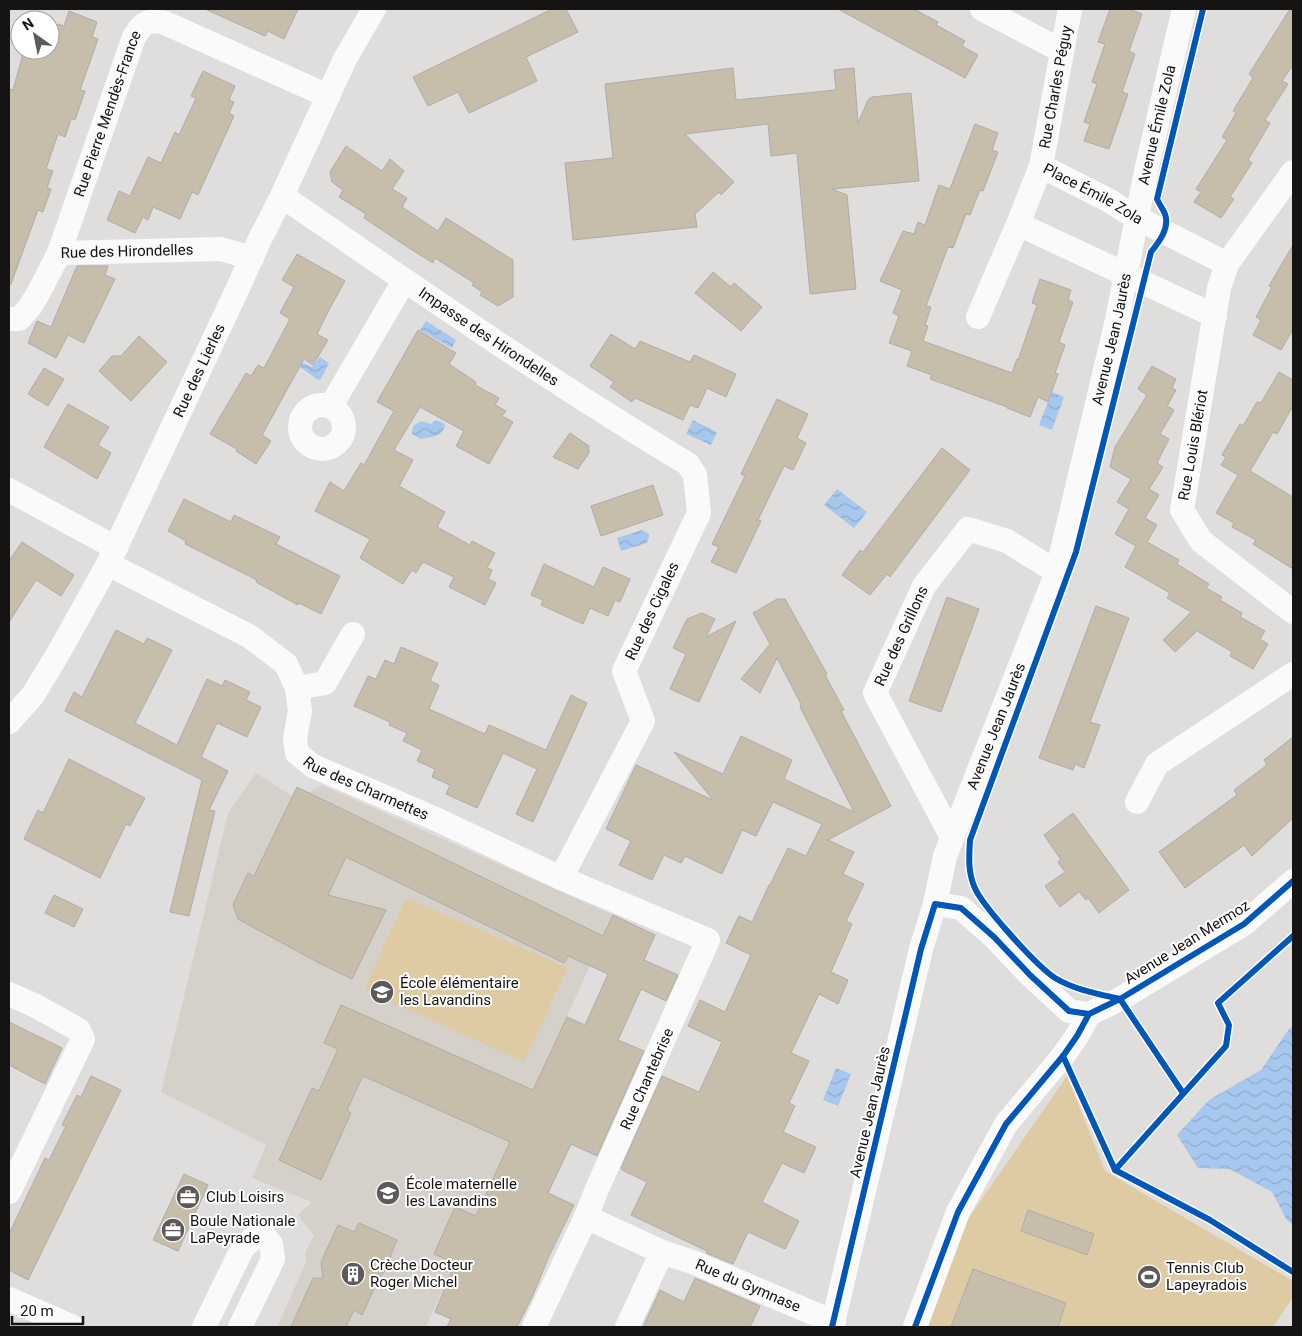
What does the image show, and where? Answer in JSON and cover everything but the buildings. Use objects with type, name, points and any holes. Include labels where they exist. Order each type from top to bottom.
[{"type":"street","name":"Rue des Lierles","points":[[9,722],[33,695],[112,556],[345,59],[374,9]]},
{"type":"street","points":[[982,9],[1062,51]]},
{"type":"street","name":"Rue Charles Péguy","points":[[1041,166],[1070,9]]},
{"type":"street","name":"Avenue Émile Zola","points":[[1132,243],[1146,171],[1184,9]]},
{"type":"street","name":"Rue Pierre Mendès-France","points":[[59,253],[134,37],[139,28],[146,23],[153,20],[165,23],[328,96]]},
{"type":"street","name":"Place Émile Zola","points":[[978,317],[1041,166],[1228,264]]},
{"type":"street","name":"Rue Louis Blériot","points":[[1293,172],[1228,264],[1219,288],[1182,510],[1200,541],[1293,612]]},
{"type":"street","name":"Impasse des Hirondelles","points":[[282,196],[404,281],[616,421],[688,464],[695,475]]},
{"type":"street","points":[[1018,224],[1214,316]]},
{"type":"street","name":"Avenue Jean Jaurès","points":[[833,1325],[921,949],[936,904],[945,856],[1057,572],[1117,320],[1132,243]]},
{"type":"street","name":"Rue des Hirondelles","points":[[9,319],[19,319],[30,307],[59,253],[221,248],[252,258]]},
{"type":"street","points":[[331,406],[404,281]]},
{"type":"street","name":"Rue des Cigales","points":[[561,878],[643,721],[624,671],[699,512],[695,475]]},
{"type":"street","name":"Rue des Charmettes","points":[[9,490],[112,556],[249,636],[286,664],[296,688],[300,711],[295,739],[297,753],[313,766],[438,820],[561,878],[708,940]]},
{"type":"street","name":"Rue des Grillons","points":[[952,837],[875,693],[924,586],[968,529],[1007,541],[1057,572]]},
{"type":"street","points":[[296,688],[325,683],[353,634]]},
{"type":"street","points":[[1137,802],[1157,764],[1293,674]]},
{"type":"street","name":"Avenue Jean Mermoz","points":[[1089,1014],[1120,999],[1244,924],[1293,881]]},
{"type":"street","points":[[915,1327],[958,1212],[1006,1124],[1064,1056],[1078,1036],[1089,1014],[1069,1011],[961,908],[936,904]]},
{"type":"street","name":"Rue Chantebrise","points":[[534,1327],[586,1217],[708,940]]},
{"type":"street","points":[[9,994],[79,1030],[83,1039],[9,1192]]},
{"type":"street","points":[[586,1217],[662,1252],[627,1327]]},
{"type":"street","points":[[204,1327],[243,1247],[255,1237],[265,1237],[271,1244],[273,1258],[240,1327]]},
{"type":"street","name":"Rue du Gymnase","points":[[662,1252],[695,1264],[833,1325]]},
{"type":"street","points":[[9,1300],[73,1327]]},
{"type":"shaded area","name":"École élémentaire les Lavandins","points":[[256,773],[297,799],[322,785],[613,915],[426,1327],[277,1327],[306,1262],[305,1253],[314,1236],[298,1215],[312,1202],[252,1178],[266,1145],[161,1092],[228,813]]},
{"type":"shaded area","points":[[406,898],[568,968],[524,1062],[364,990]]},
{"type":"shaded area","points":[[1067,1076],[1105,1171],[1293,1281],[1293,1297],[1273,1327],[928,1327],[966,1222]]},
{"type":"water","points":[[426,321],[456,340],[452,348],[420,330]]},
{"type":"water","points":[[320,357],[329,363],[321,379],[318,380],[299,366],[301,362],[312,367]]},
{"type":"water","points":[[1052,392],[1064,397],[1052,430],[1039,425]]},
{"type":"water","points":[[693,420],[717,432],[711,445],[686,434]]},
{"type":"water","points":[[421,421],[431,424],[434,421],[439,421],[445,424],[440,434],[421,439],[412,434],[413,426]]},
{"type":"water","points":[[837,489],[867,512],[854,528],[824,505]]},
{"type":"water","points":[[642,530],[649,534],[647,543],[621,551],[617,538]]},
{"type":"water","points":[[1293,1027],[1293,1225],[1286,1219],[1272,1192],[1230,1169],[1198,1168],[1177,1135],[1209,1100],[1261,1070],[1289,1029]]},
{"type":"water","points":[[836,1068],[851,1074],[838,1106],[823,1100]]},
{"type":"cycle path","points":[[1183,1093],[1120,999],[1079,989],[1055,978],[1010,935],[987,907],[974,886],[969,858],[970,840],[1076,552],[1151,252],[1165,230],[1165,214],[1157,199],[1203,9]]},
{"type":"cycle path","points":[[915,1327],[958,1212],[1006,1124],[1063,1056],[1089,1014],[1120,999],[1244,924],[1293,881]]},
{"type":"cycle path","points":[[832,1327],[921,949],[935,904],[961,908],[994,937],[1030,975],[1069,1011],[1089,1014]]},
{"type":"cycle path","points":[[1293,936],[1218,1003],[1229,1025],[1226,1046],[1115,1170],[1210,1220],[1293,1272]]},
{"type":"cycle path","points":[[1063,1056],[1115,1170]]},
{"type":"place","name":"École élémentaire les Lavandins","points":[[382,992]]},
{"type":"place","name":"École maternelle les Lavandins","points":[[388,1193]]},
{"type":"place","name":"Club Loisirs","points":[[188,1197]]},
{"type":"place","name":"Boule Nationale LaPeyrade","points":[[173,1230]]},
{"type":"place","name":"Crèche Docteur Roger Michel","points":[[353,1274]]},
{"type":"place","name":"Tennis Club Lapeyradois","points":[[1149,1277]]}]
